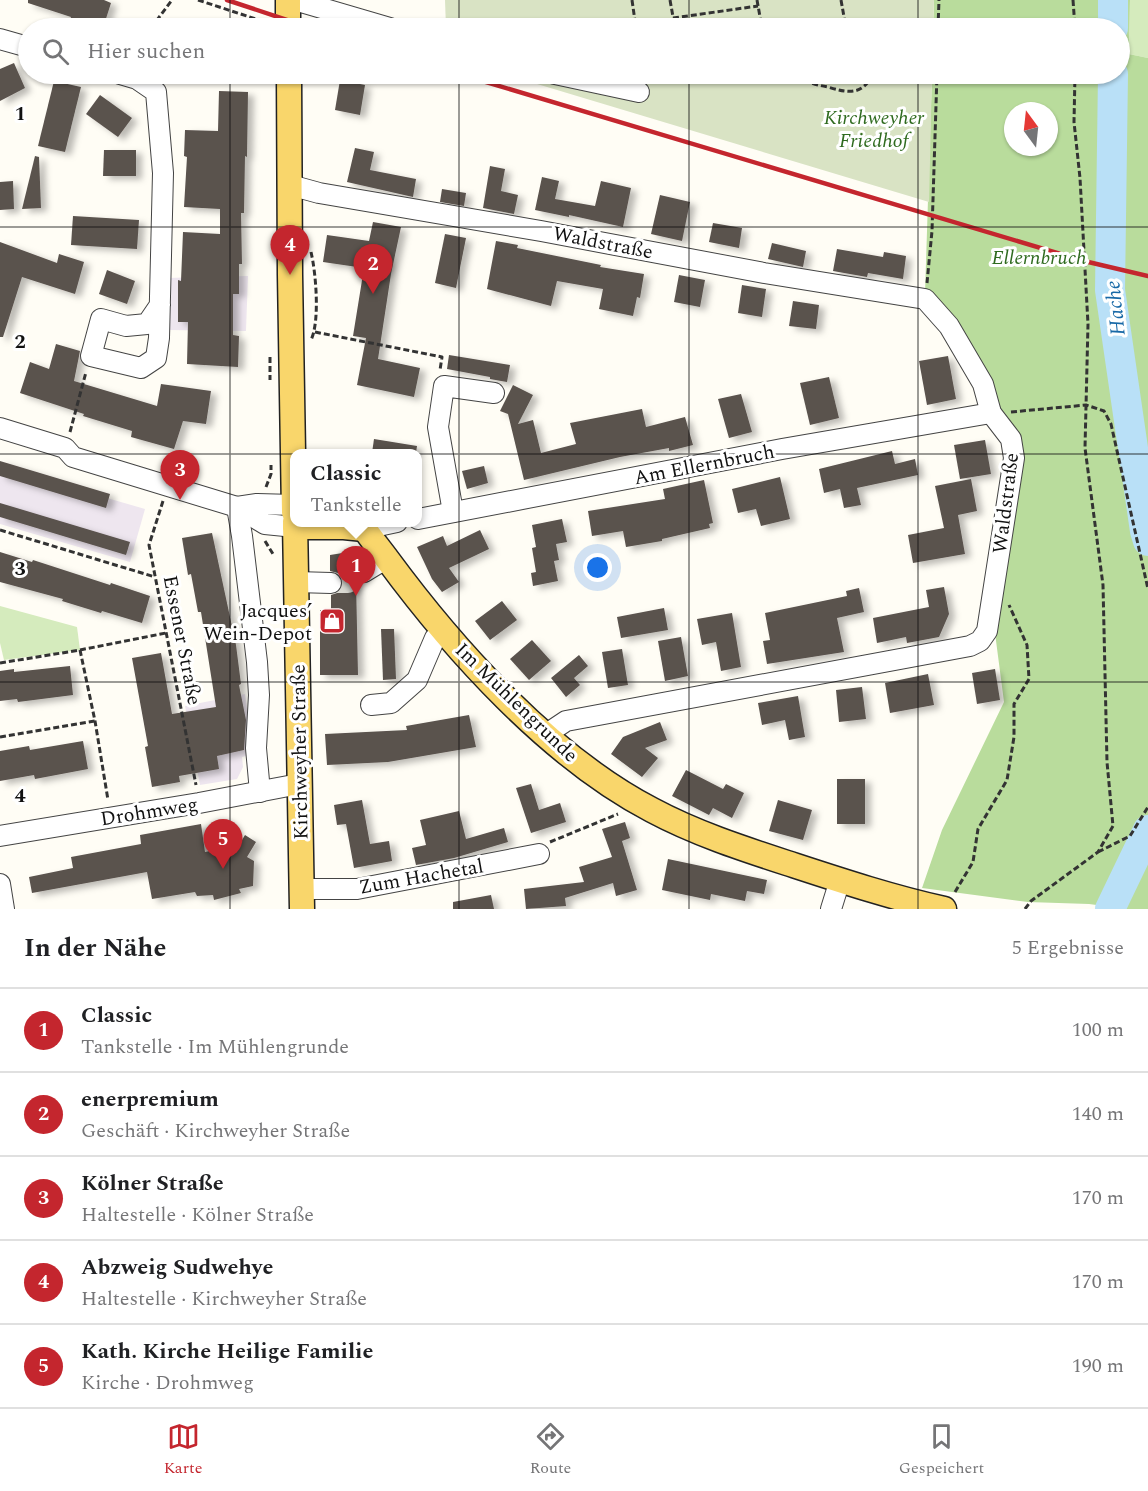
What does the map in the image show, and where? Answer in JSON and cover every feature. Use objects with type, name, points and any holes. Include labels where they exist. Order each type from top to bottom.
[{"type":"main road","points":[[284,18],[288,0]]},
{"type":"main road","name":"Kirchweyher Straße","points":[[289,84],[296,449]]},
{"type":"main road","name":"Kirchweyher Straße","points":[[295,527],[302,899]]},
{"type":"main road","name":"Im Mühlengrunde","points":[[363,527],[410,592],[492,684],[545,735],[603,781],[657,813],[726,843],[885,895],[947,904]]},
{"type":"street","points":[[294,0],[356,18]]},
{"type":"street","points":[[0,39],[18,44]]},
{"type":"street","points":[[145,84],[156,92],[162,173],[160,305],[159,338],[156,358],[141,368],[91,356],[101,319],[126,327],[147,324],[160,305]]},
{"type":"street","points":[[602,84],[639,92]]},
{"type":"street","name":"Waldstraße","points":[[290,185],[319,193],[541,231],[764,273],[925,299],[949,326],[983,384],[991,413],[1011,439],[1014,458],[995,584],[987,631],[980,641],[970,646],[566,721],[545,735]]},
{"type":"street","points":[[453,512],[438,428],[444,386],[494,393]]},
{"type":"street","name":"Am Ellernbruch","points":[[422,518],[782,449],[991,413]]},
{"type":"street","points":[[0,428],[65,448],[73,457],[237,507],[265,525],[290,518]]},
{"type":"street","points":[[237,507],[257,662],[259,695],[256,748],[260,792]]},
{"type":"street","points":[[364,572],[387,558]]},
{"type":"street","points":[[296,582],[331,583]]},
{"type":"street","points":[[371,705],[391,703],[417,680],[435,638],[443,630]]},
{"type":"street","name":"Drohmweg","points":[[0,836],[299,784]]},
{"type":"street","name":"Zum Hachetal","points":[[302,899],[539,854]]},
{"type":"street","points":[[831,909],[840,880]]},
{"type":"street","points":[[0,884],[4,909]]},
{"type":"path","points":[[158,18],[172,0]]},
{"type":"path","points":[[198,0],[254,18]]},
{"type":"path","points":[[632,0],[635,18]]},
{"type":"path","points":[[670,0],[673,18],[758,6]]},
{"type":"path","points":[[757,0],[760,18]]},
{"type":"path","points":[[841,0],[844,18]]},
{"type":"path","points":[[938,18],[939,0]]},
{"type":"path","points":[[1073,0],[1074,18]]},
{"type":"path","points":[[816,84],[844,93],[856,91],[867,84]]},
{"type":"path","points":[[925,299],[932,231],[937,84]]},
{"type":"path","points":[[1075,84],[1074,122],[1080,178],[1088,324],[1085,448],[1103,585],[1107,762],[1113,826],[1098,852]]},
{"type":"path","points":[[315,332],[442,357],[438,379],[444,386]]},
{"type":"path","points":[[65,448],[91,356]]},
{"type":"path","points":[[1026,412],[1086,405],[1104,411],[1111,424],[1148,589]]},
{"type":"path","name":"Essener Straße","points":[[168,485],[149,545],[199,803]]},
{"type":"path","points":[[0,530],[155,577]]},
{"type":"path","points":[[947,904],[973,862],[978,829],[1006,780],[1014,737],[1014,704],[1029,679],[1027,645],[1008,602],[995,584]]},
{"type":"path","points":[[0,663],[80,650],[167,632]]},
{"type":"path","points":[[80,650],[111,816]]},
{"type":"path","points":[[0,737],[95,721]]},
{"type":"path","points":[[1025,909],[1031,901],[1098,852],[1130,836],[1148,807]]},
{"type":"path","points":[[539,854],[548,843],[618,814],[621,810]]},
{"type":"shaded area","points":[[248,276],[246,331],[167,330],[166,278]]},
{"type":"shaded area","points":[[0,467],[145,509],[130,562],[0,524]]},
{"type":"shaded area","points":[[245,694],[254,754],[242,757],[243,767],[237,779],[200,785],[185,706]]},
{"type":"green space","points":[[445,0],[934,0],[933,18],[446,18]]},
{"type":"green space","name":"Ellernbruch","points":[[934,0],[1130,0],[1130,18],[933,18]]},
{"type":"green space","points":[[1130,0],[1148,0],[1148,58],[1130,54]]},
{"type":"green space","name":"Ellernbruch","points":[[1130,54],[1148,58],[1148,909],[1028,902],[922,888],[942,830],[1004,702],[995,633],[1018,457],[925,294],[932,84],[1130,84]]},
{"type":"green space","name":"Kirchweyher Friedhof","points":[[537,84],[932,84],[929,202]]},
{"type":"green space","points":[[0,606],[77,627],[80,650],[4,660],[0,643]]},
{"type":"building","points":[[28,0],[104,0],[111,3],[106,18],[71,18],[28,3]]},
{"type":"building","points":[[14,63],[18,72],[18,84],[23,84],[25,88],[0,101],[0,69]]},
{"type":"building","points":[[53,84],[81,87],[65,152],[38,146]]},
{"type":"building","points":[[339,84],[365,85],[360,115],[335,110]]},
{"type":"building","points":[[219,91],[248,92],[244,213],[241,213],[242,264],[239,264],[239,294],[233,294],[233,335],[239,336],[238,367],[187,364],[188,322],[178,322],[178,280],[181,281],[183,232],[220,234],[220,209],[184,207],[187,157],[184,156],[185,130],[218,131]]},
{"type":"building","points":[[100,95],[132,118],[118,137],[86,114]]},
{"type":"building","points":[[355,148],[374,152],[370,170],[416,179],[413,197],[347,182]]},
{"type":"building","points":[[104,150],[136,150],[136,176],[103,176]]},
{"type":"building","points":[[35,156],[39,157],[41,208],[22,209]]},
{"type":"building","points":[[490,166],[505,169],[501,191],[518,195],[514,214],[483,208]]},
{"type":"building","points":[[542,177],[559,181],[555,199],[595,206],[601,181],[631,188],[623,227],[535,210]]},
{"type":"building","points":[[13,181],[14,209],[0,210],[0,182]]},
{"type":"building","points":[[442,189],[466,193],[464,206],[440,202]]},
{"type":"building","points":[[660,195],[690,202],[682,241],[651,234]]},
{"type":"building","points":[[73,216],[139,220],[137,249],[71,245]]},
{"type":"building","points":[[373,222],[401,227],[378,359],[420,368],[414,397],[357,385],[366,338],[353,336],[364,268],[323,262],[327,235],[369,241]]},
{"type":"building","points":[[713,223],[742,228],[739,248],[709,242]]},
{"type":"building","points":[[445,234],[466,238],[456,288],[435,283]]},
{"type":"building","points":[[496,241],[518,245],[517,248],[601,265],[600,267],[644,274],[640,298],[637,297],[633,316],[599,309],[603,289],[557,281],[551,306],[487,289]]},
{"type":"building","points":[[0,242],[57,263],[59,254],[84,262],[75,294],[22,277],[3,337],[0,337]]},
{"type":"building","points":[[772,243],[806,251],[803,267],[768,259]]},
{"type":"building","points":[[837,249],[883,257],[884,252],[906,256],[903,279],[868,273],[867,277],[833,271]]},
{"type":"building","points":[[107,270],[135,281],[127,304],[99,294]]},
{"type":"building","points":[[679,275],[705,280],[700,307],[674,302]]},
{"type":"building","points":[[742,285],[766,289],[762,317],[738,313]]},
{"type":"building","points":[[793,301],[819,305],[816,329],[789,326]]},
{"type":"building","points":[[56,344],[80,351],[74,381],[157,406],[161,384],[211,391],[206,424],[183,421],[174,449],[131,437],[132,431],[20,393],[30,362],[49,369]]},
{"type":"building","points":[[449,355],[510,365],[507,382],[447,369]]},
{"type":"building","points":[[948,356],[956,399],[927,405],[919,361]]},
{"type":"building","points":[[829,377],[839,418],[810,425],[800,383]]},
{"type":"building","points":[[513,385],[533,395],[518,424],[533,420],[541,453],[576,444],[570,423],[642,409],[646,427],[685,417],[693,445],[669,451],[669,448],[620,457],[524,480],[508,414],[500,411]]},
{"type":"building","points":[[741,394],[752,432],[729,438],[718,399]]},
{"type":"building","points":[[374,439],[417,446],[417,449],[373,449]]},
{"type":"building","points":[[985,440],[991,474],[960,479],[954,445]]},
{"type":"building","points":[[892,451],[895,464],[915,459],[918,475],[857,488],[861,505],[844,508],[840,489],[824,493],[819,469]]},
{"type":"building","points":[[0,461],[110,494],[106,508],[0,476]]},
{"type":"building","points":[[484,466],[488,483],[467,489],[462,471]]},
{"type":"building","points":[[780,477],[790,519],[761,526],[756,509],[738,513],[732,489]]},
{"type":"building","points":[[971,479],[977,511],[958,515],[965,554],[913,563],[908,535],[944,528],[935,486]]},
{"type":"building","points":[[704,480],[713,523],[709,524],[710,528],[662,539],[662,541],[626,547],[623,531],[592,536],[588,511],[665,499],[663,489]]},
{"type":"building","points":[[0,503],[130,542],[126,555],[0,517]]},
{"type":"building","points":[[562,519],[567,542],[556,544],[559,560],[554,561],[558,581],[533,586],[531,573],[536,572],[532,548],[536,547],[532,525]]},
{"type":"building","points":[[480,530],[489,549],[449,568],[459,582],[442,592],[432,579],[417,547],[443,536],[447,546]]},
{"type":"building","points":[[212,533],[236,645],[241,684],[239,685],[246,720],[244,750],[217,756],[219,769],[179,776],[180,782],[152,787],[145,747],[148,746],[132,658],[161,653],[172,714],[216,707],[201,612],[198,612],[191,574],[188,575],[182,538]]},
{"type":"building","points":[[0,552],[150,596],[142,623],[0,582]]},
{"type":"building","points":[[349,552],[357,563],[352,572],[356,581],[358,675],[320,675],[320,610],[331,610],[331,595],[337,593],[343,584],[338,573],[330,571],[330,555]]},
{"type":"building","points":[[944,587],[949,614],[939,637],[907,643],[906,637],[877,643],[873,618],[929,607],[926,590]]},
{"type":"building","points":[[859,588],[864,612],[837,618],[844,652],[767,664],[763,641],[770,640],[765,613],[847,596],[846,591]]},
{"type":"building","points":[[502,601],[517,620],[490,640],[475,621]]},
{"type":"building","points":[[664,608],[668,630],[621,638],[617,617]]},
{"type":"building","points":[[732,613],[741,667],[721,671],[716,642],[702,645],[697,619]]},
{"type":"building","points":[[381,629],[394,629],[396,679],[383,680]]},
{"type":"building","points":[[681,637],[688,676],[665,681],[658,641]]},
{"type":"building","points":[[532,640],[551,661],[529,680],[510,659]]},
{"type":"building","points":[[622,649],[628,685],[608,688],[602,652]]},
{"type":"building","points":[[579,655],[588,666],[574,678],[580,685],[566,697],[551,678]]},
{"type":"building","points":[[70,666],[73,695],[18,702],[17,699],[0,701],[0,671],[14,669],[14,672]]},
{"type":"building","points":[[995,669],[1000,700],[977,704],[972,673]]},
{"type":"building","points":[[928,674],[934,705],[890,713],[885,683]]},
{"type":"building","points":[[862,687],[866,719],[839,722],[836,690]]},
{"type":"building","points":[[798,696],[805,737],[789,740],[785,720],[762,725],[758,703]]},
{"type":"building","points":[[469,715],[476,747],[388,762],[327,765],[325,734],[407,730],[406,726]]},
{"type":"building","points":[[660,722],[667,740],[645,748],[658,758],[642,777],[611,754],[623,737]]},
{"type":"building","points":[[83,741],[88,769],[35,779],[34,775],[0,781],[0,751],[29,746],[30,750]]},
{"type":"building","points":[[686,770],[723,789],[726,784],[744,793],[732,818],[713,808],[709,815],[672,796]]},
{"type":"building","points":[[837,779],[865,779],[865,824],[837,824]]},
{"type":"building","points":[[531,784],[539,810],[560,803],[566,822],[531,833],[516,788]]},
{"type":"building","points":[[362,800],[370,844],[389,841],[392,861],[354,868],[346,824],[337,825],[334,805]]},
{"type":"building","points":[[778,800],[812,810],[803,840],[769,831]]},
{"type":"building","points":[[459,811],[466,839],[504,828],[508,842],[454,858],[416,865],[412,848],[426,845],[420,820]]},
{"type":"building","points":[[625,822],[630,838],[622,841],[637,890],[616,896],[613,883],[565,898],[566,906],[526,909],[524,889],[584,882],[579,867],[612,857],[602,829]]},
{"type":"building","points":[[201,824],[205,852],[239,845],[245,835],[256,842],[247,857],[254,861],[253,886],[239,889],[241,893],[214,900],[213,895],[197,896],[195,892],[152,899],[147,872],[32,893],[29,877],[73,868],[71,857],[141,844],[140,835]]},
{"type":"building","points":[[668,859],[767,880],[764,894],[747,891],[745,901],[711,894],[710,900],[662,890]]},
{"type":"building","points":[[491,895],[494,909],[453,909],[453,902]]},
{"type":"waterway","name":"Hache","points":[[1113,0],[1113,18]]},
{"type":"waterway","name":"Hache","points":[[1113,84],[1110,290],[1148,541]]},
{"type":"waterway","name":"Hache","points":[[1110,909],[1148,830]]},
{"type":"tunnel","points":[[331,583],[348,583],[364,572]]},
{"type":"railway","points":[[227,0],[281,18]]},
{"type":"railway","points":[[492,84],[1084,261],[1148,276]]},
{"type":"place","name":"Abzweig Sudwehye","points":[[290,275]]},
{"type":"place","name":"enerpremium","points":[[373,294]]},
{"type":"place","name":"Kölner Straße","points":[[180,500]]},
{"type":"place","name":"Classic","points":[[356,596]]},
{"type":"place","name":"Jacques’ Wein-Depot","points":[[332,621]]},
{"type":"place","name":"Kath. Kirche Heilige Familie","points":[[223,869]]}]
